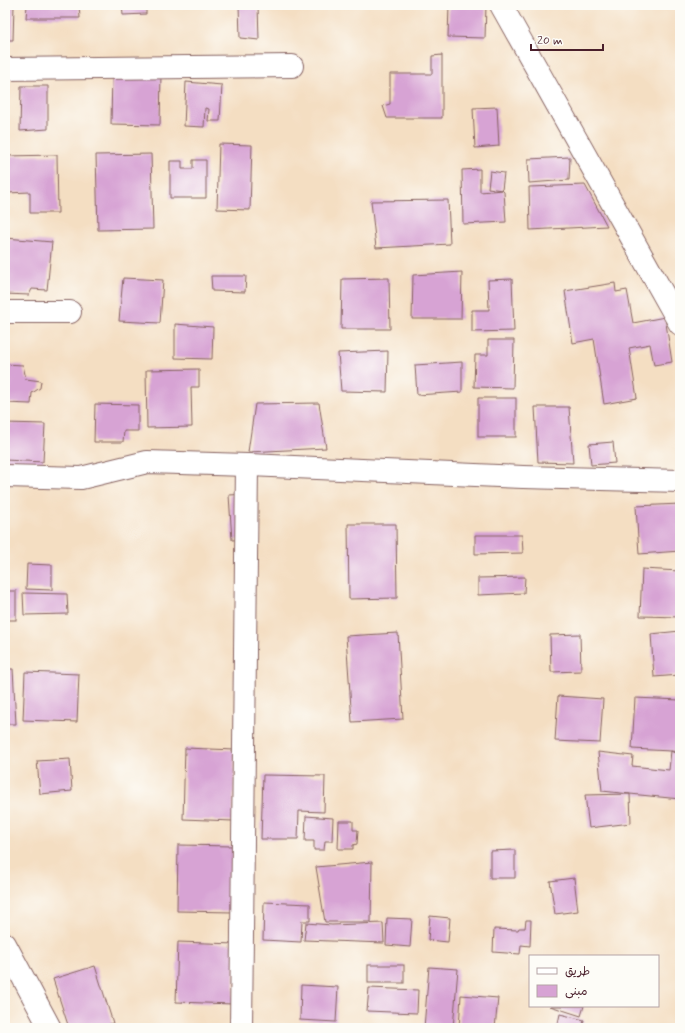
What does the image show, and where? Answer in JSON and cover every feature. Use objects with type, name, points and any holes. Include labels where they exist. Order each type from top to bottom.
[{"type":"street","points":[[501,5],[680,324]]},
{"type":"street","points":[[5,69],[292,66]]},
{"type":"street","points":[[5,312],[70,312]]},
{"type":"street","points":[[5,476],[81,478],[147,462],[523,477],[680,481]]},
{"type":"street","points":[[241,1028],[247,465]]},
{"type":"street","points":[[5,944],[50,1028]]},
{"type":"building","points":[[5,5],[14,5],[13,40],[5,40]]},
{"type":"building","points":[[27,5],[79,5],[80,18],[26,18]]},
{"type":"building","points":[[122,5],[146,5],[146,14],[123,15]]},
{"type":"building","points":[[239,5],[258,5],[259,40],[240,38]]},
{"type":"building","points":[[449,5],[486,5],[485,38],[448,37]]},
{"type":"building","points":[[442,55],[442,118],[387,118],[383,106],[390,104],[390,74],[432,74],[432,56]]},
{"type":"building","points":[[112,72],[161,73],[160,125],[111,124]]},
{"type":"building","points":[[186,82],[222,85],[220,121],[208,121],[209,109],[205,108],[204,127],[184,126]]},
{"type":"building","points":[[21,86],[48,86],[48,129],[20,131]]},
{"type":"building","points":[[497,107],[499,146],[475,148],[473,108]]},
{"type":"building","points":[[219,144],[252,145],[250,210],[217,209]]},
{"type":"building","points":[[151,154],[153,229],[98,230],[96,155]]},
{"type":"building","points":[[57,155],[58,213],[30,213],[30,192],[7,193],[6,156]]},
{"type":"building","points":[[570,157],[569,180],[529,183],[528,159]]},
{"type":"building","points":[[193,160],[206,160],[206,198],[170,198],[170,161],[182,161],[182,169],[193,169]]},
{"type":"building","points":[[480,169],[480,192],[502,190],[504,192],[506,222],[463,224],[462,170]]},
{"type":"building","points":[[490,171],[504,173],[502,190],[488,188]]},
{"type":"building","points":[[585,185],[607,226],[530,230],[529,187]]},
{"type":"building","points":[[448,200],[450,244],[376,248],[371,201]]},
{"type":"building","points":[[6,238],[52,242],[47,290],[32,289],[29,295],[5,294]]},
{"type":"building","points":[[462,272],[461,319],[412,319],[413,275]]},
{"type":"building","points":[[211,276],[246,276],[245,292],[212,291]]},
{"type":"building","points":[[123,278],[163,280],[160,323],[119,321]]},
{"type":"building","points":[[389,278],[390,329],[341,329],[342,279]]},
{"type":"building","points":[[512,279],[514,331],[472,332],[472,310],[489,310],[488,280]]},
{"type":"building","points":[[615,283],[616,292],[627,290],[633,323],[665,317],[672,362],[654,365],[650,344],[629,348],[637,398],[604,404],[594,339],[573,343],[565,291]]},
{"type":"building","points":[[175,324],[213,327],[212,359],[175,358]]},
{"type":"building","points":[[488,340],[514,340],[513,388],[474,387],[475,355],[488,355]]},
{"type":"building","points":[[388,351],[387,392],[341,391],[338,353]]},
{"type":"building","points":[[462,362],[462,392],[417,395],[415,365]]},
{"type":"building","points":[[5,364],[23,365],[26,379],[41,381],[40,388],[32,393],[31,404],[5,403]]},
{"type":"building","points":[[199,369],[199,387],[191,387],[192,427],[147,428],[146,370]]},
{"type":"building","points":[[478,398],[516,398],[516,437],[478,437]]},
{"type":"building","points":[[319,403],[326,448],[248,452],[255,404]]},
{"type":"building","points":[[95,404],[138,405],[138,431],[124,431],[123,442],[94,442]]},
{"type":"building","points":[[535,407],[569,407],[573,463],[538,462]]},
{"type":"building","points":[[5,423],[45,424],[43,462],[5,460]]},
{"type":"building","points":[[613,442],[615,463],[591,465],[589,444]]},
{"type":"building","points":[[248,494],[251,539],[232,540],[229,495]]},
{"type":"building","points":[[680,504],[680,551],[639,554],[636,506]]},
{"type":"building","points":[[348,524],[396,524],[397,598],[349,599]]},
{"type":"building","points":[[475,535],[522,535],[523,553],[475,554]]},
{"type":"building","points":[[27,564],[52,565],[52,590],[26,589]]},
{"type":"building","points":[[642,569],[680,571],[680,617],[640,616]]},
{"type":"building","points":[[525,577],[524,593],[478,595],[478,578]]},
{"type":"building","points":[[5,591],[16,591],[16,620],[5,620]]},
{"type":"building","points":[[23,593],[67,594],[68,614],[24,615]]},
{"type":"building","points":[[680,631],[680,675],[654,677],[651,634]]},
{"type":"building","points":[[398,633],[403,719],[352,722],[346,636]]},
{"type":"building","points":[[580,634],[581,671],[551,672],[550,635]]},
{"type":"building","points":[[5,669],[13,669],[16,724],[5,724]]},
{"type":"building","points":[[25,672],[79,674],[77,722],[23,720]]},
{"type":"building","points":[[558,696],[603,699],[600,743],[555,741]]},
{"type":"building","points":[[635,698],[680,700],[680,752],[632,749]]},
{"type":"building","points":[[185,748],[235,750],[233,821],[183,819]]},
{"type":"building","points":[[671,751],[680,756],[680,799],[602,791],[598,752],[633,756],[632,766],[669,770]]},
{"type":"building","points":[[70,759],[72,791],[40,794],[37,761]]},
{"type":"building","points":[[263,775],[325,776],[324,812],[299,811],[298,839],[261,839]]},
{"type":"building","points":[[630,794],[631,823],[589,828],[585,795]]},
{"type":"building","points":[[306,816],[333,818],[332,841],[325,841],[324,850],[314,850],[314,841],[305,841]]},
{"type":"building","points":[[339,821],[353,821],[353,830],[358,830],[357,844],[353,845],[353,849],[338,849]]},
{"type":"building","points":[[178,845],[234,846],[233,912],[177,911]]},
{"type":"building","points":[[515,850],[515,878],[490,878],[490,851]]},
{"type":"building","points":[[372,862],[371,922],[325,922],[316,867]]},
{"type":"building","points":[[574,878],[578,911],[555,914],[550,881]]},
{"type":"building","points":[[264,902],[310,904],[310,921],[302,921],[301,942],[263,940]]},
{"type":"building","points":[[430,916],[450,918],[448,942],[428,940]]},
{"type":"building","points":[[680,917],[680,929],[679,929],[678,918]]},
{"type":"building","points":[[387,918],[412,919],[410,947],[386,945]]},
{"type":"building","points":[[526,920],[531,920],[530,946],[521,945],[520,954],[493,952],[494,929],[518,930],[519,928],[525,928]]},
{"type":"building","points":[[306,923],[332,925],[383,923],[384,943],[304,940]]},
{"type":"building","points":[[178,942],[235,944],[233,1004],[176,1002]]},
{"type":"building","points":[[368,965],[404,965],[404,983],[368,983]]},
{"type":"building","points":[[95,966],[113,1023],[98,1028],[69,1028],[53,979]]},
{"type":"building","points":[[429,967],[458,969],[453,1028],[424,1028]]},
{"type":"building","points":[[301,985],[338,987],[336,1022],[300,1020]]},
{"type":"building","points":[[369,988],[418,990],[417,1013],[367,1011]]},
{"type":"building","points":[[461,995],[498,998],[495,1028],[459,1028]]},
{"type":"building","points":[[553,1007],[584,1007],[581,1016]]},
{"type":"building","points":[[560,1014],[584,1020],[582,1028],[557,1028]]}]
